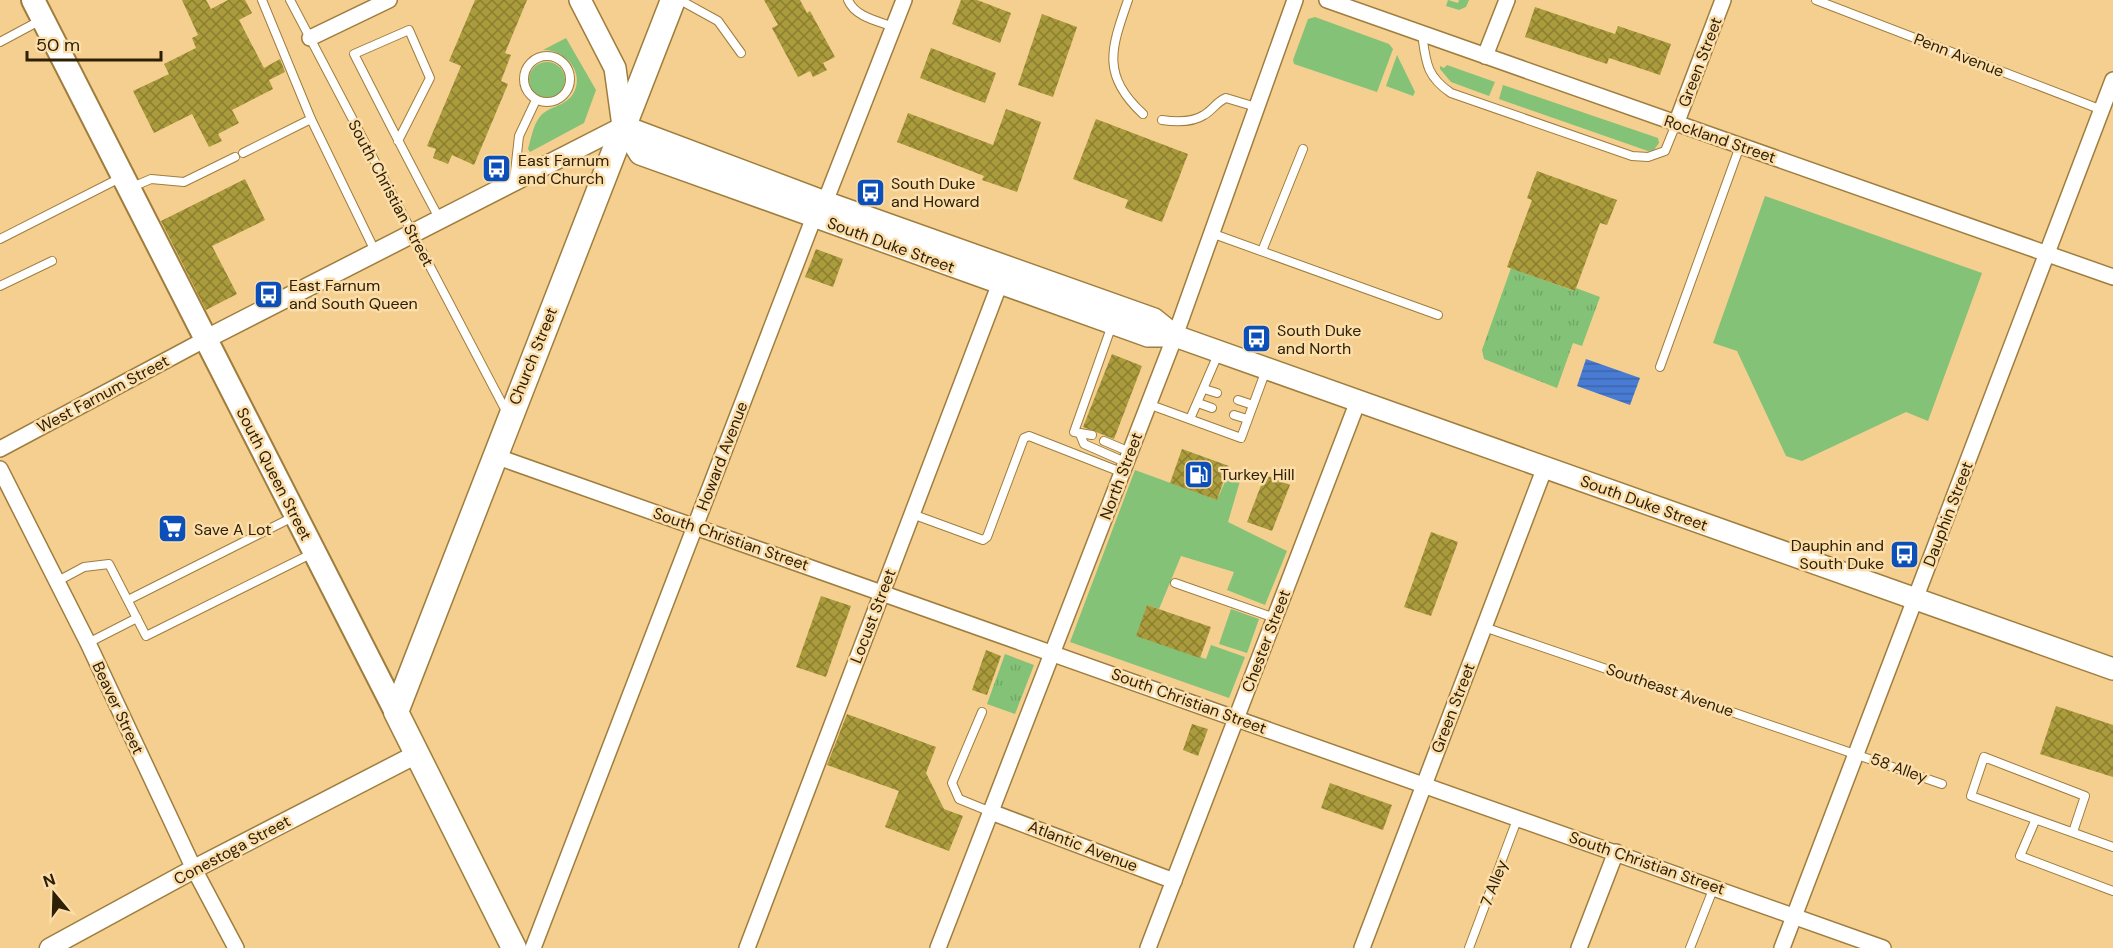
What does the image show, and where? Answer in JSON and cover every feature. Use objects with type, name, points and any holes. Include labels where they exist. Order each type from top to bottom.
[{"type":"highway","name":"Church Street","points":[[396,712],[673,0]]},
{"type":"highway","name":"South Queen Street","points":[[396,712],[514,948]]},
{"type":"main road","points":[[580,0],[615,68],[623,126]]},
{"type":"main road","name":"South Queen Street","points":[[38,10],[396,712]]},
{"type":"main road","name":"South Duke Street","points":[[623,126],[820,210],[1000,283],[1148,336],[1175,336]]},
{"type":"main road","name":"South Duke Street","points":[[820,210],[1154,319],[1175,336],[2113,669]]},
{"type":"street","points":[[310,38],[389,0]]},
{"type":"street","name":"Howard Avenue","points":[[533,948],[695,527],[904,0]]},
{"type":"street","name":"North Street","points":[[938,948],[1175,336],[1295,0]]},
{"type":"street","name":"Rockland Street","points":[[1327,0],[2113,277]]},
{"type":"street","points":[[1485,56],[1507,0]]},
{"type":"street","name":"Green Street","points":[[1676,124],[1723,0]]},
{"type":"street","name":"Dauphin Street","points":[[1782,948],[2113,81]]},
{"type":"street","points":[[206,339],[623,126]]},
{"type":"street","name":"Locust Street","points":[[747,948],[1000,283]]},
{"type":"street","name":"West Farnum Street","points":[[0,449],[206,339]]},
{"type":"street","name":"Chester Street","points":[[1148,948],[1358,401]]},
{"type":"street","name":"South Christian Street","points":[[495,456],[1237,717],[1794,915],[1880,948]]},
{"type":"street","name":"Green Street","points":[[1362,948],[1545,468]]},
{"type":"street","name":"Beaver Street","points":[[0,469],[88,643],[194,869],[236,948]]},
{"type":"street","name":"Conestoga Street","points":[[49,948],[194,869],[417,754]]},
{"type":"street","name":"Atlantic Avenue","points":[[991,812],[1174,881]]},
{"type":"street","points":[[1579,948],[1616,852]]},
{"type":"lane","points":[[262,0],[311,119],[375,253]]},
{"type":"lane","name":"South Christian Street","points":[[290,0],[509,417]]},
{"type":"lane","points":[[680,0],[718,21],[741,53]]},
{"type":"lane","points":[[848,0],[859,14],[894,27]]},
{"type":"lane","points":[[1128,0],[1118,30],[1113,68],[1116,82],[1124,96],[1143,114]]},
{"type":"lane","name":"Penn Avenue","points":[[1816,0],[2102,110]]},
{"type":"lane","points":[[0,42],[38,10]]},
{"type":"lane","points":[[398,141],[430,78],[409,30],[354,54],[398,141],[440,220]]},
{"type":"lane","points":[[1422,34],[1427,67],[1436,82],[1451,93],[1632,156],[1648,156],[1665,151],[1676,124]]},
{"type":"lane","points":[[547,56],[555,57],[562,61],[570,74],[568,88],[564,95],[551,102],[537,100],[525,89],[524,74],[532,61],[547,56]]},
{"type":"lane","points":[[1162,120],[1189,121],[1203,116],[1226,98],[1256,107]]},
{"type":"lane","points":[[513,183],[519,136],[537,100]]},
{"type":"lane","points":[[0,239],[126,182],[151,179],[184,182],[311,119]]},
{"type":"lane","points":[[1660,367],[1740,146]]},
{"type":"lane","points":[[1262,251],[1303,149]]},
{"type":"lane","points":[[1211,233],[1438,315]]},
{"type":"lane","points":[[0,286],[52,261]]},
{"type":"lane","points":[[1077,433],[1112,323]]},
{"type":"lane","points":[[1190,419],[1219,352]]},
{"type":"lane","points":[[1149,404],[1241,438],[1266,368]]},
{"type":"lane","points":[[1204,389],[1217,393]]},
{"type":"lane","points":[[1238,400],[1252,405]]},
{"type":"lane","points":[[1198,403],[1212,408]]},
{"type":"lane","points":[[1234,415],[1247,419]]},
{"type":"lane","points":[[1077,433],[1092,435]]},
{"type":"lane","points":[[1077,433],[1084,444],[1126,462]]},
{"type":"lane","points":[[912,514],[983,540],[987,537],[1024,438],[1029,436],[1126,462]]},
{"type":"lane","points":[[1104,441],[1126,462]]},
{"type":"lane","points":[[128,600],[296,515]]},
{"type":"lane","points":[[56,582],[84,567],[109,564],[146,636],[314,552]]},
{"type":"lane","points":[[1175,583],[1275,618]]},
{"type":"lane","points":[[88,643],[137,618]]},
{"type":"lane","name":"Southeast Avenue","points":[[1484,627],[1857,753]]},
{"type":"lane","points":[[982,712],[952,783],[959,799],[991,812]]},
{"type":"lane","name":"58 Alley","points":[[1857,753],[1942,784]]},
{"type":"lane","points":[[2073,832],[2085,796],[1984,757],[1971,796],[2113,847]]},
{"type":"lane","name":"7 Alley","points":[[1469,948],[1518,817]]},
{"type":"lane","points":[[2035,820],[2020,856],[2113,891]]},
{"type":"lane","points":[[1690,948],[1714,887]]},
{"type":"green space","points":[[1448,0],[1458,3],[1459,0],[1469,0],[1466,7],[1459,10],[1446,6]]},
{"type":"green space","points":[[1315,17],[1389,44],[1393,49],[1377,92],[1294,64],[1293,60],[1308,19]]},
{"type":"green space","points":[[566,38],[596,90],[584,123],[530,152],[528,149],[539,118],[570,98],[576,86],[575,71],[566,58],[543,50]]},
{"type":"green space","points":[[1397,55],[1415,92],[1413,96],[1386,86]]},
{"type":"green space","points":[[547,62],[560,67],[565,80],[560,93],[547,98],[534,93],[529,80],[534,67]]},
{"type":"green space","points":[[1447,65],[1495,82],[1489,96],[1451,82],[1440,69],[1440,66],[1444,68]]},
{"type":"green space","points":[[1503,85],[1658,138],[1659,143],[1654,150],[1648,151],[1499,99]]},
{"type":"green space","points":[[1765,196],[1982,273],[1928,421],[1906,412],[1802,461],[1786,456],[1737,351],[1713,343]]},
{"type":"green space","points":[[1511,268],[1574,291],[1576,288],[1600,297],[1582,346],[1573,343],[1557,388],[1484,359],[1482,350]]},
{"type":"green space","points":[[1135,470],[1217,500],[1228,475],[1240,481],[1228,522],[1287,551],[1265,605],[1227,590],[1234,572],[1181,556],[1159,609],[1147,605],[1137,636],[1206,659],[1211,645],[1245,657],[1229,698],[1070,642]]},
{"type":"green space","points":[[1231,609],[1259,619],[1247,653],[1219,644]]},
{"type":"green space","points":[[1005,654],[1034,665],[1015,714],[987,704]]},
{"type":"water","points":[[1586,359],[1640,378],[1630,405],[1577,386]]},
{"type":"building","points":[[182,0],[206,0],[211,9],[228,0],[245,0],[252,13],[239,20],[264,68],[280,59],[285,72],[269,80],[273,89],[232,110],[239,123],[218,134],[222,141],[209,147],[192,114],[154,133],[133,91],[169,74],[164,64],[196,48],[192,38],[198,35]]},
{"type":"building","points":[[475,0],[527,0],[505,53],[511,55],[501,81],[508,84],[474,165],[452,155],[448,164],[433,158],[436,149],[427,146],[461,66],[449,61]]},
{"type":"building","points":[[764,0],[800,0],[807,13],[810,11],[835,57],[823,63],[827,70],[813,77],[810,71],[798,77],[772,28],[778,25]]},
{"type":"building","points":[[961,0],[977,0],[1011,13],[1000,43],[952,24]]},
{"type":"building","points":[[1535,7],[1615,34],[1618,26],[1671,44],[1660,75],[1609,58],[1607,64],[1525,37]]},
{"type":"building","points":[[1042,14],[1077,27],[1053,97],[1018,85]]},
{"type":"building","points":[[931,48],[996,73],[985,103],[920,78]]},
{"type":"building","points":[[1006,109],[1041,122],[1017,192],[982,180],[984,176],[897,142],[908,113],[993,145]]},
{"type":"building","points":[[1096,119],[1188,154],[1162,222],[1125,208],[1128,200],[1073,179]]},
{"type":"building","points":[[1537,171],[1617,200],[1607,225],[1600,223],[1575,291],[1507,267],[1532,200],[1527,198]]},
{"type":"building","points":[[245,179],[265,220],[212,246],[237,294],[206,310],[161,221]]},
{"type":"building","points":[[816,249],[843,259],[833,287],[805,277]]},
{"type":"building","points":[[1112,354],[1142,366],[1114,439],[1083,427]]},
{"type":"building","name":"Turkey Hill","points":[[1182,449],[1229,466],[1217,500],[1170,483]]},
{"type":"building","points":[[1265,475],[1290,485],[1272,531],[1247,522]]},
{"type":"building","points":[[1431,532],[1458,542],[1431,616],[1404,607]]},
{"type":"building","points":[[821,596],[851,606],[826,677],[796,667]]},
{"type":"building","points":[[1147,605],[1211,627],[1200,658],[1136,636]]},
{"type":"building","points":[[986,650],[1001,656],[987,695],[972,690]]},
{"type":"building","points":[[2056,706],[2113,725],[2113,777],[2040,754]]},
{"type":"building","points":[[847,714],[936,747],[926,773],[944,809],[963,816],[949,851],[885,827],[899,791],[827,765]]},
{"type":"building","points":[[1192,724],[1208,729],[1198,756],[1183,750]]},
{"type":"building","points":[[1330,783],[1392,805],[1383,830],[1321,808]]},
{"type":"place","name":"East Farnum and Church","points":[[497,169]]},
{"type":"place","name":"South Duke and Howard","points":[[870,192]]},
{"type":"place","name":"East Farnum and South Queen","points":[[268,294]]},
{"type":"place","name":"South Duke and North","points":[[1256,339]]},
{"type":"place","name":"Turkey Hill","points":[[1199,474]]},
{"type":"place","name":"Save A Lot","points":[[173,529]]},
{"type":"place","name":"Dauphin and South Duke","points":[[1905,554]]}]
